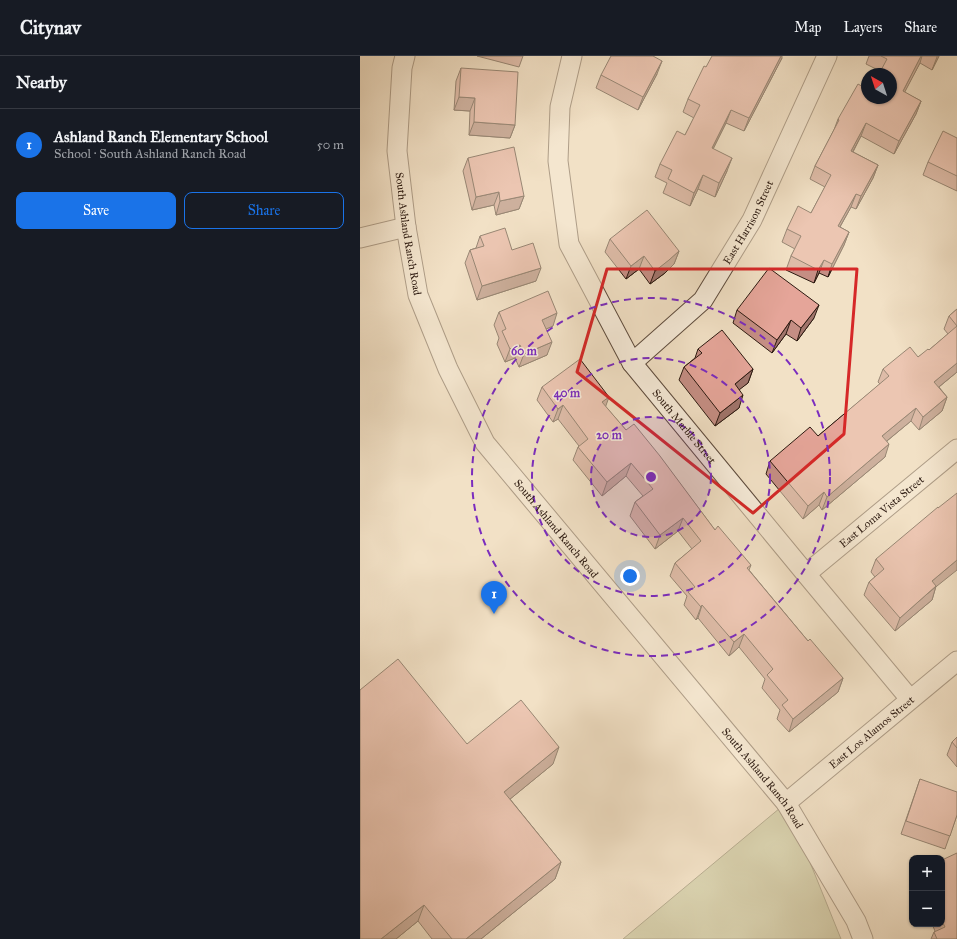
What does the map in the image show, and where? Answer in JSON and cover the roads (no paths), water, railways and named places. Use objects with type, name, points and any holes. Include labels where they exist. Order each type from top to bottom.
[{"type":"street","name":"South Ashland Ranch Road","points":[[405,56],[402,68],[397,151],[406,227],[418,295],[448,370],[485,443],[786,803],[856,921],[863,939]]},
{"type":"street","name":"South Marble Street","points":[[572,56],[560,107],[558,161],[569,244],[632,363],[910,699]]},
{"type":"street","name":"East Harrison Street","points":[[632,363],[703,300],[752,220],[827,56]]},
{"type":"street","points":[[360,238],[406,227]]},
{"type":"street","name":"East Loma Vista Street","points":[[806,574],[957,449]]},
{"type":"street","name":"East Los Alamos Street","points":[[786,803],[957,661]]},
{"type":"place","name":"Ashland Ranch Elementary School","points":[[494,614]]}]
